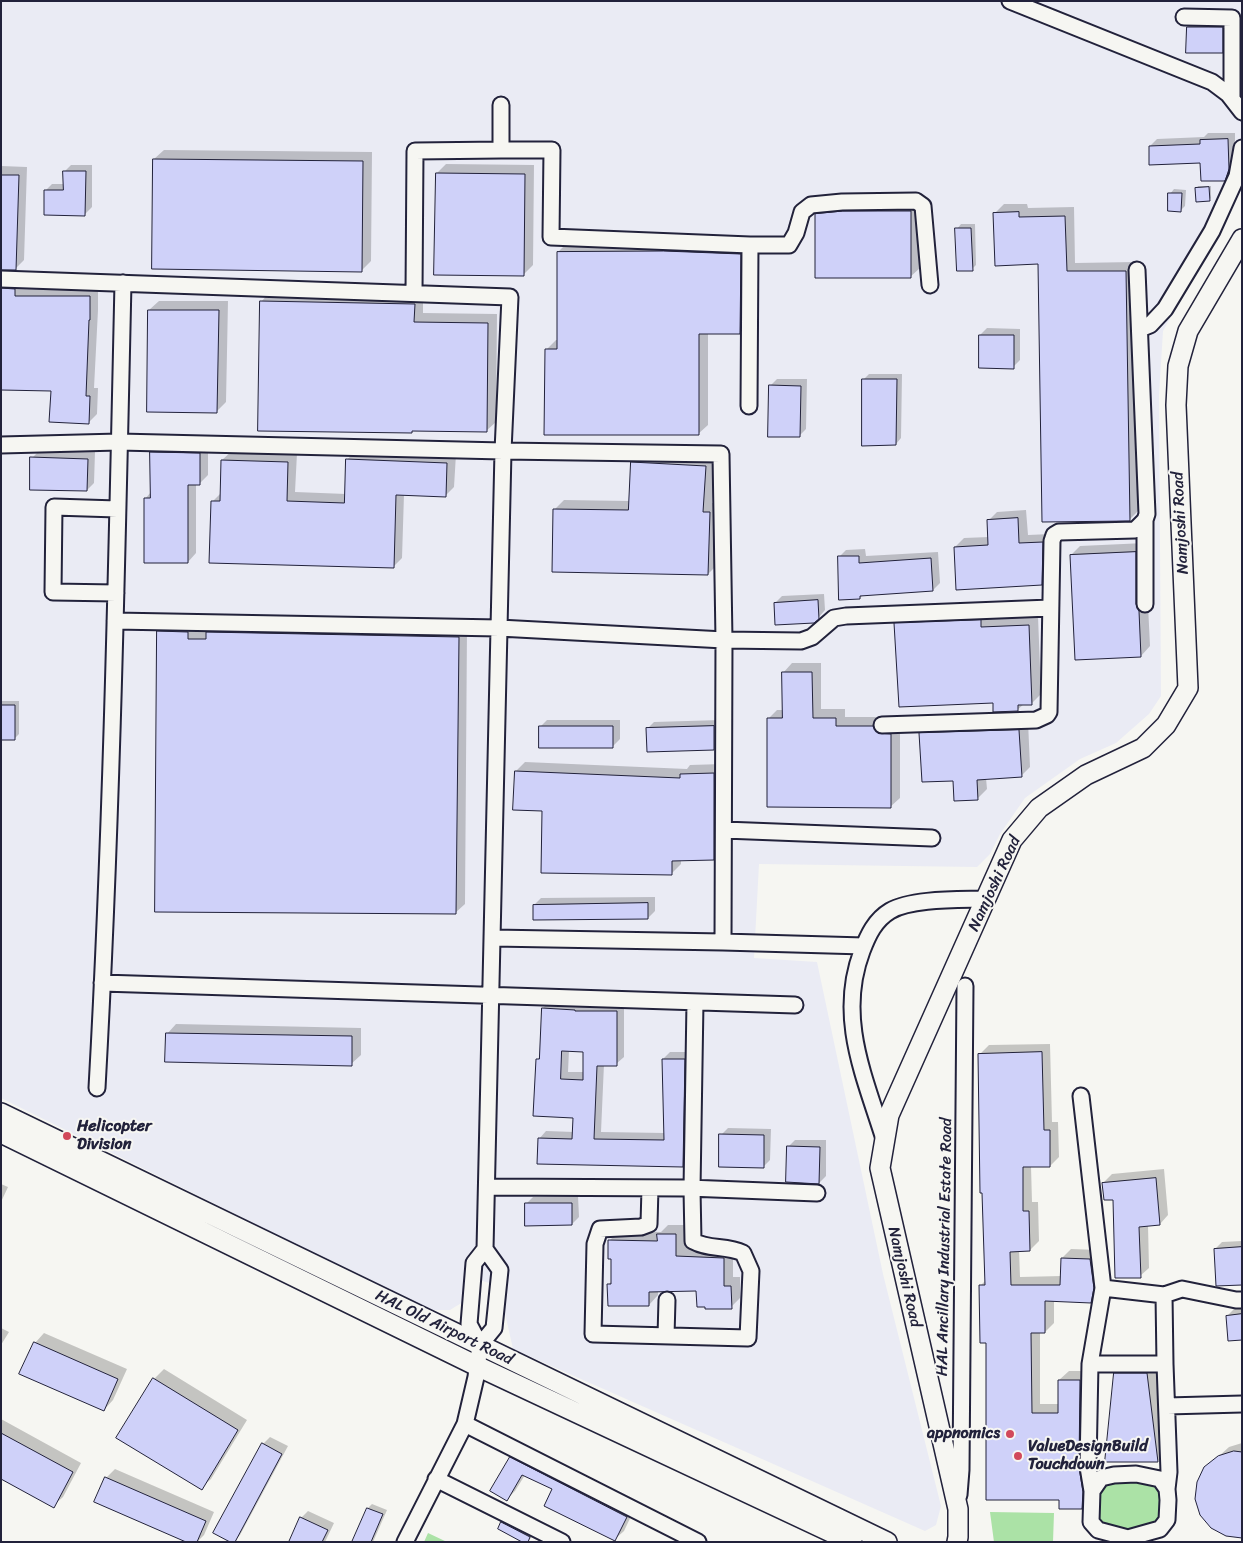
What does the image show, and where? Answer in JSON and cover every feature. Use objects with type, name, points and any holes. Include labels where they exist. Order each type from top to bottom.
[{"type":"main road","name":"Namjoshi Road","points":[[957,1542],[958,1509],[880,1168],[889,1116],[1012,840],[1039,808],[1086,775],[1143,748],[1166,725],[1188,688],[1176,405],[1178,366],[1188,332],[1242,239]]},
{"type":"main road","name":"HAL Old Airport Road","points":[[1,1113],[887,1542]]},
{"type":"main road","name":"HAL Old Airport Road","points":[[1,1133],[478,1366],[852,1542]]},
{"type":"street","points":[[1010,1],[1212,82],[1232,98],[1242,112]]},
{"type":"street","points":[[1184,17],[1232,18],[1232,98]]},
{"type":"street","points":[[500,150],[501,105]]},
{"type":"street","points":[[1140,330],[1150,325],[1165,309],[1212,231],[1237,176],[1242,148]]},
{"type":"street","points":[[414,294],[415,150],[552,150],[551,237],[789,245],[796,233],[802,212],[811,205],[842,202],[916,201],[923,206],[930,285]]},
{"type":"street","points":[[749,406],[750,245]]},
{"type":"street","points":[[1137,270],[1147,514],[1145,520],[1146,604]]},
{"type":"street","points":[[1,279],[510,297],[503,451],[485,1249],[474,1263],[469,1324],[480,1345],[478,1366],[465,1424],[405,1542]]},
{"type":"street","points":[[97,1088],[116,593],[123,283]]},
{"type":"street","points":[[1,445],[119,442],[721,454],[724,640],[723,942]]},
{"type":"street","points":[[116,593],[53,592],[54,507],[118,509]]},
{"type":"street","points":[[882,725],[1036,720],[1045,717],[1049,712],[1050,608],[1052,541],[1054,535],[1059,532],[1135,530],[1145,520]]},
{"type":"street","points":[[115,621],[499,628],[724,640],[801,641],[812,637],[834,618],[846,616],[1050,608]]},
{"type":"street","points":[[724,830],[932,838]]},
{"type":"street","points":[[884,1139],[855,1048],[852,1019],[857,964],[869,934],[878,920],[891,910],[914,902],[987,899]]},
{"type":"street","points":[[493,938],[864,946]]},
{"type":"street","points":[[102,983],[795,1005]]},
{"type":"street","name":"HAL Ancillary Industrial Estate Road","points":[[958,1509],[961,1470],[965,986]]},
{"type":"street","points":[[650,1188],[649,1224],[641,1227],[600,1229],[597,1234],[595,1244],[593,1334],[748,1338],[751,1271],[743,1253],[732,1248],[702,1246],[693,1241],[695,1002]]},
{"type":"street","points":[[1081,1096],[1103,1288],[1090,1364],[1088,1467],[1092,1492],[1091,1522],[1098,1530],[1128,1540],[1160,1529],[1166,1520],[1168,1472],[1164,1295]]},
{"type":"street","points":[[487,1188],[650,1188],[817,1193]]},
{"type":"street","points":[[480,1345],[494,1328],[500,1270],[485,1249]]},
{"type":"street","points":[[1103,1288],[1164,1295],[1182,1290],[1242,1300]]},
{"type":"street","points":[[666,1336],[667,1300]]},
{"type":"street","points":[[1090,1364],[1166,1364]]},
{"type":"street","points":[[1167,1406],[1242,1404]]},
{"type":"street","points":[[465,1424],[698,1542]]},
{"type":"street","points":[[1092,1492],[1100,1478],[1136,1474],[1160,1479],[1167,1489]]},
{"type":"street","points":[[436,1479],[562,1542]]},
{"type":"shaded area","points":[[1,1],[1242,1],[1242,189],[1163,331],[1159,395],[1161,696],[1149,714],[1116,743],[1080,759],[1025,798],[1000,834],[990,854],[977,867],[759,864],[754,958],[817,962],[883,1274],[941,1506],[936,1525],[925,1531],[513,1349],[499,1286],[473,1278],[463,1302],[450,1310],[429,1310],[1,1098]]},
{"type":"green space","points":[[1114,1478],[1158,1482],[1164,1490],[1163,1519],[1132,1534],[1100,1527],[1094,1508],[1103,1481]]},
{"type":"green space","points":[[990,1512],[1054,1513],[1053,1542],[994,1542]]},
{"type":"green space","points":[[428,1533],[447,1542],[424,1542]]},
{"type":"building","points":[[1187,27],[1223,27],[1223,53],[1186,53]]},
{"type":"building","points":[[1228,139],[1229,169],[1225,181],[1201,181],[1200,163],[1149,165],[1149,146],[1200,144],[1200,140]]},
{"type":"building","points":[[153,159],[363,161],[362,272],[152,269]]},
{"type":"building","points":[[63,171],[86,171],[85,216],[44,215],[44,190],[63,190]]},
{"type":"building","points":[[436,173],[525,174],[524,276],[434,275]]},
{"type":"building","points":[[1,175],[19,175],[16,270],[1,270]]},
{"type":"building","points":[[1209,187],[1210,201],[1196,202],[1195,188]]},
{"type":"building","points":[[1168,193],[1182,193],[1181,212],[1168,211]]},
{"type":"building","points":[[843,211],[911,211],[911,278],[815,278],[815,214]]},
{"type":"building","points":[[1019,212],[1019,217],[1065,216],[1067,271],[1126,271],[1130,521],[1042,522],[1038,264],[995,266],[993,213]]},
{"type":"building","points":[[955,228],[971,228],[973,271],[957,271]]},
{"type":"building","points":[[664,251],[741,254],[740,334],[699,334],[699,435],[544,435],[545,349],[557,349],[557,252]]},
{"type":"building","points":[[1,288],[15,289],[15,296],[90,296],[86,396],[90,396],[89,424],[49,422],[51,391],[1,390]]},
{"type":"building","points":[[260,301],[415,304],[414,322],[488,323],[487,432],[258,431]]},
{"type":"building","points":[[148,310],[219,310],[217,413],[147,412]]},
{"type":"building","points":[[979,335],[1014,335],[1014,369],[979,368]]},
{"type":"building","points":[[862,379],[897,379],[896,445],[862,446]]},
{"type":"building","points":[[769,385],[801,386],[800,437],[768,437]]},
{"type":"building","points":[[150,452],[200,453],[200,485],[188,485],[188,563],[144,563],[144,498],[150,498]]},
{"type":"building","points":[[30,457],[88,459],[87,491],[30,490]]},
{"type":"building","points":[[346,459],[447,463],[446,497],[396,495],[394,568],[209,563],[211,501],[220,501],[221,460],[288,462],[287,501],[344,503]]},
{"type":"building","points":[[631,462],[706,466],[703,512],[710,512],[708,575],[552,572],[553,509],[628,510]]},
{"type":"building","points":[[1018,518],[1019,543],[1043,542],[1042,585],[956,590],[954,547],[988,545],[987,520]]},
{"type":"building","points":[[1136,552],[1136,604],[1139,611],[1141,657],[1075,660],[1070,555]]},
{"type":"building","points":[[838,556],[859,556],[859,563],[931,558],[933,591],[860,596],[860,599],[839,600]]},
{"type":"building","points":[[818,600],[819,619],[814,623],[775,625],[774,603]]},
{"type":"building","points":[[981,620],[981,627],[1029,625],[1032,705],[1018,705],[1018,711],[993,712],[993,703],[899,707],[894,623]]},
{"type":"building","points":[[157,631],[188,632],[188,639],[206,639],[206,632],[459,637],[456,914],[155,912]]},
{"type":"building","points":[[782,672],[812,672],[813,718],[836,718],[836,726],[873,726],[878,733],[891,734],[891,808],[767,807],[767,718],[782,718]]},
{"type":"building","points":[[1,705],[15,705],[15,740],[1,740]]},
{"type":"building","points":[[539,726],[613,726],[613,748],[539,748]]},
{"type":"building","points":[[714,726],[714,750],[647,752],[646,728]]},
{"type":"building","points":[[1019,730],[1022,777],[977,780],[978,800],[954,801],[953,781],[922,782],[919,733]]},
{"type":"building","points":[[515,771],[680,778],[680,774],[714,773],[714,860],[672,861],[672,875],[541,873],[542,811],[513,810]]},
{"type":"building","points":[[648,903],[648,919],[533,920],[533,905]]},
{"type":"building","points":[[542,1008],[575,1011],[617,1011],[617,1066],[597,1066],[594,1139],[664,1140],[662,1059],[685,1059],[683,1167],[537,1164],[538,1138],[572,1139],[573,1118],[533,1116],[536,1059],[539,1059]],"holes":[[[562,1051],[583,1052],[583,1080],[561,1079]]]},
{"type":"building","points":[[166,1033],[352,1036],[352,1066],[165,1062]]},
{"type":"building","points":[[1042,1052],[1044,1130],[1050,1130],[1050,1167],[1023,1167],[1023,1211],[1029,1211],[1030,1251],[1010,1252],[1011,1285],[1060,1285],[1061,1258],[1090,1259],[1094,1288],[1091,1303],[1045,1301],[1045,1333],[1031,1333],[1032,1413],[1058,1413],[1058,1380],[1080,1380],[1079,1467],[1083,1492],[1082,1509],[1059,1509],[1059,1500],[986,1500],[986,1343],[980,1343],[979,1285],[985,1285],[982,1193],[980,1193],[978,1054]]},
{"type":"building","points":[[719,1134],[764,1135],[764,1168],[719,1167]]},
{"type":"building","points":[[787,1146],[820,1147],[819,1184],[786,1182]]},
{"type":"building","points":[[1156,1178],[1160,1225],[1139,1227],[1141,1278],[1115,1278],[1113,1200],[1104,1200],[1102,1183]]},
{"type":"building","points":[[525,1203],[572,1203],[572,1225],[525,1226]]},
{"type":"building","points":[[657,1234],[676,1234],[676,1256],[724,1258],[724,1286],[731,1286],[732,1309],[705,1309],[705,1307],[697,1307],[696,1291],[649,1292],[649,1306],[608,1306],[607,1284],[611,1284],[611,1259],[608,1259],[608,1240],[657,1241]]},
{"type":"building","points":[[1242,1247],[1242,1285],[1216,1286],[1214,1249]]},
{"type":"building","points":[[1242,1314],[1242,1340],[1228,1341],[1226,1316]]},
{"type":"building","points":[[34,1342],[118,1379],[104,1411],[19,1374]]},
{"type":"building","points":[[1114,1373],[1147,1373],[1158,1462],[1105,1462]]},
{"type":"building","points":[[153,1378],[238,1430],[202,1490],[116,1438]]},
{"type":"building","points":[[1,1433],[73,1472],[54,1508],[1,1479]]},
{"type":"building","points":[[262,1443],[282,1454],[235,1542],[230,1542],[213,1533]]},
{"type":"building","points":[[1234,1451],[1242,1452],[1242,1538],[1226,1536],[1211,1528],[1200,1515],[1195,1499],[1197,1482],[1204,1467],[1218,1456]]},
{"type":"building","points":[[510,1457],[627,1517],[615,1541],[544,1506],[552,1489],[522,1475],[507,1501],[490,1491]]},
{"type":"building","points":[[105,1477],[206,1521],[197,1542],[186,1542],[94,1502]]},
{"type":"building","points":[[367,1508],[383,1514],[371,1542],[352,1542]]},
{"type":"building","points":[[300,1517],[328,1530],[322,1542],[289,1542]]},
{"type":"building","points":[[501,1522],[530,1537],[528,1542],[522,1542],[498,1529]]},
{"type":"place","name":"Helicopter Division","points":[[67,1136]]},
{"type":"place","name":"appnomics","points":[[1010,1434]]},
{"type":"place","name":"ValueDesignBuild Touchdown","points":[[1018,1456]]}]
